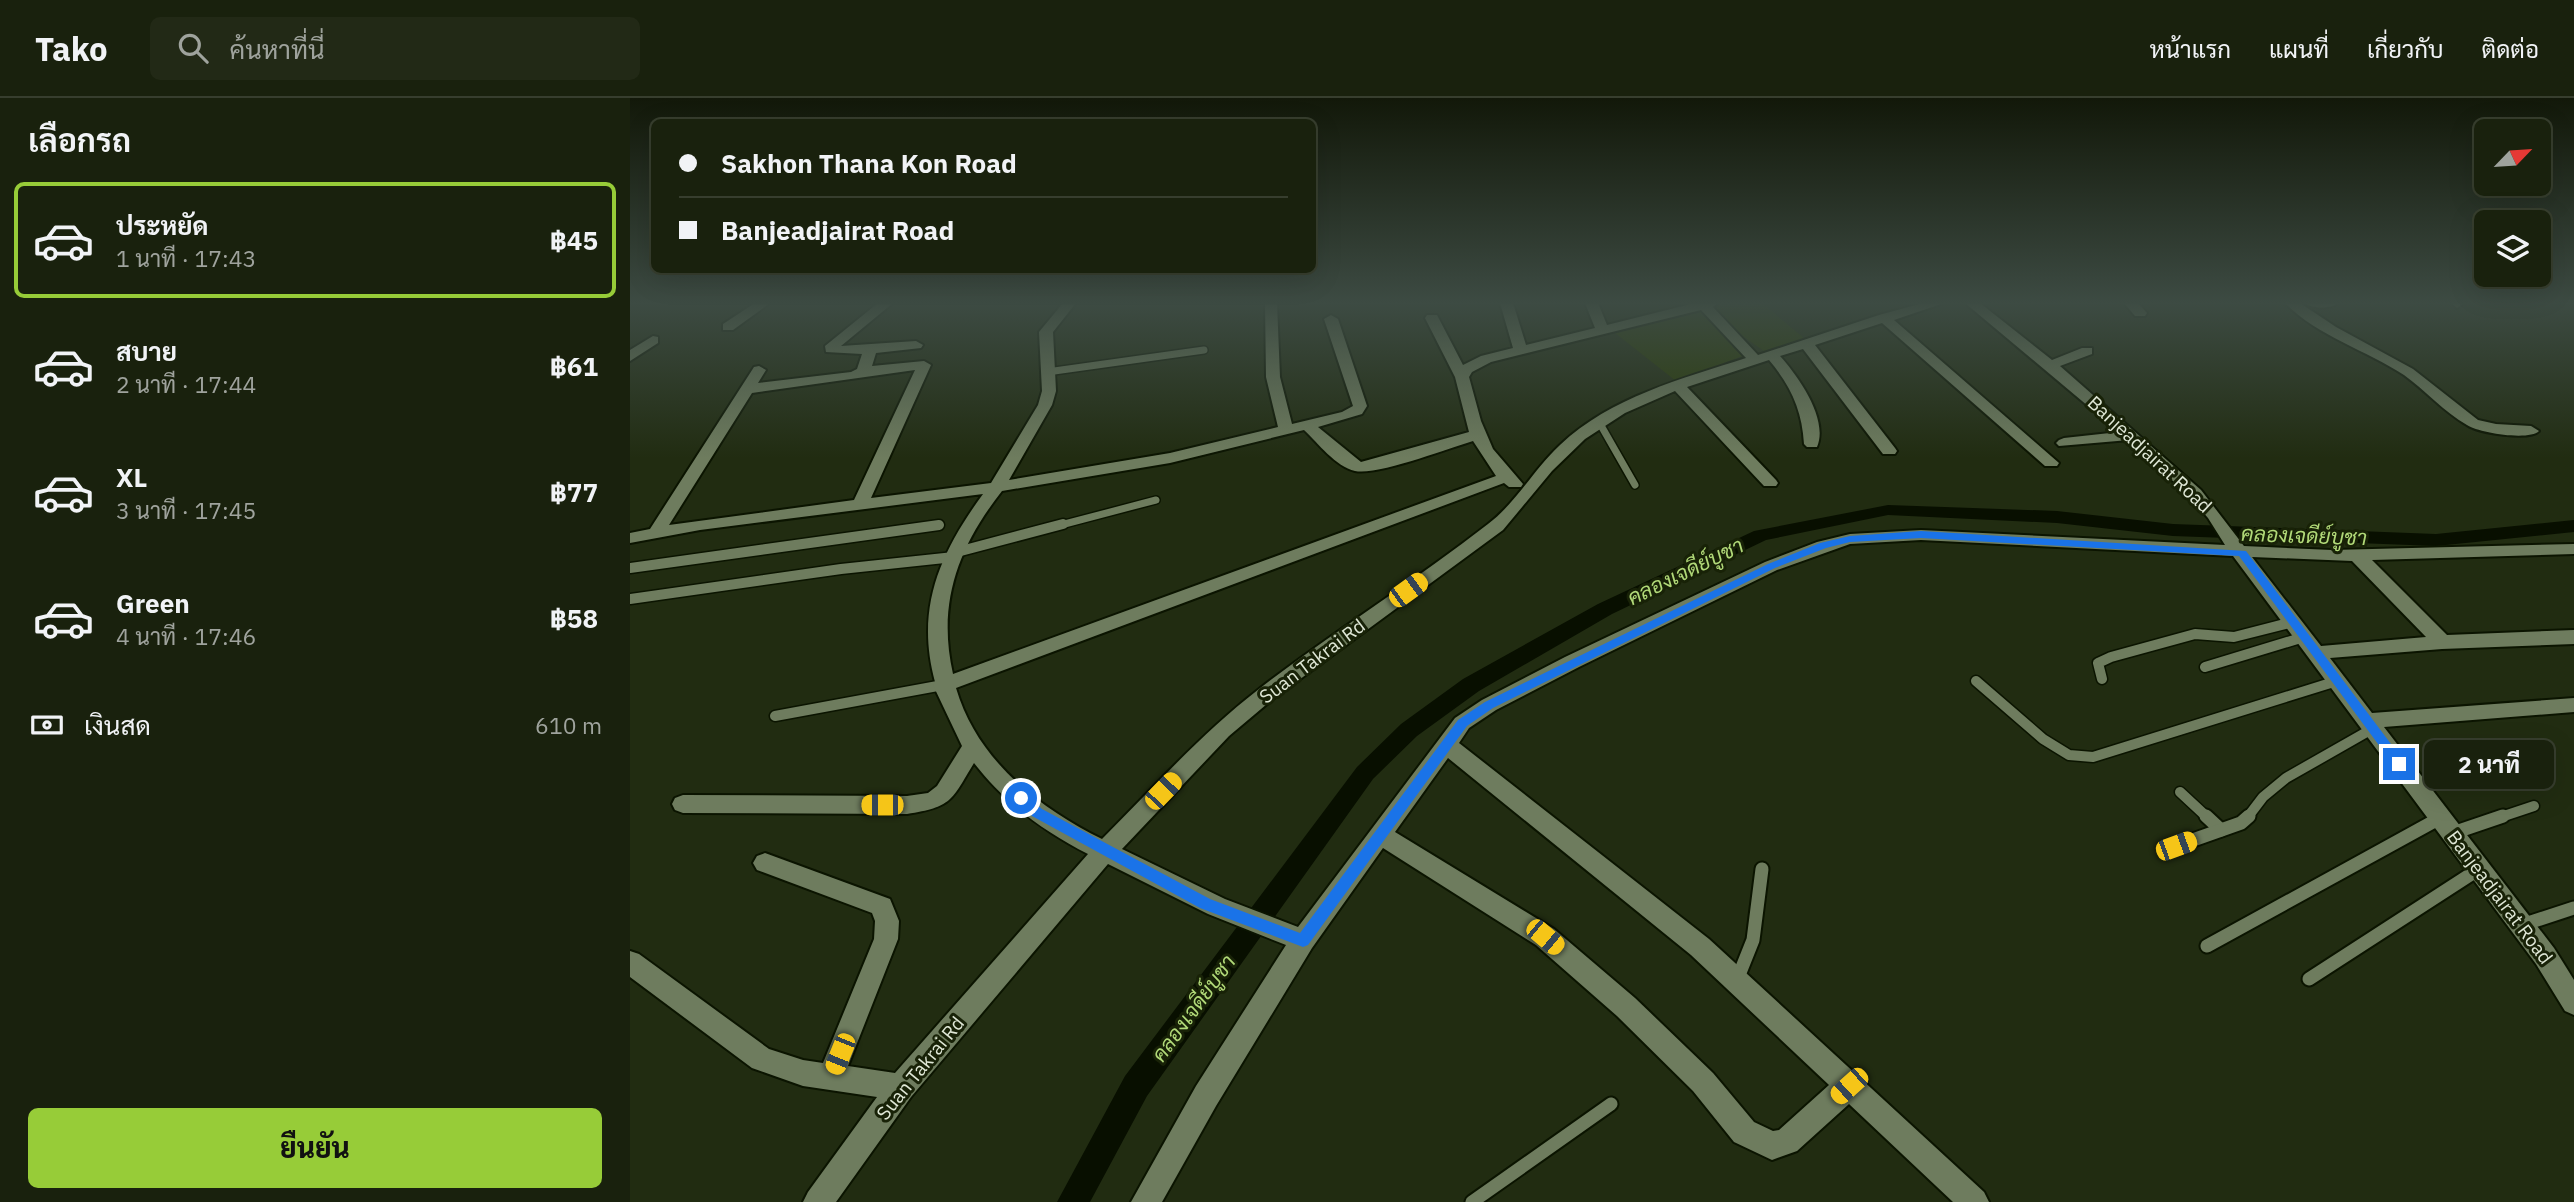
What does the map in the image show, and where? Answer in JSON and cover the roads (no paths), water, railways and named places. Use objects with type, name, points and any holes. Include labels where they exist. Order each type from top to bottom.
[{"type":"street","points":[[863,371],[868,355]]},
{"type":"street","points":[[1047,355],[1049,391],[1045,405],[997,487],[988,497],[956,554],[940,590],[936,630],[943,685],[952,709],[973,746],[1004,784],[1037,812],[1205,903],[1292,937]]},
{"type":"street","points":[[1272,355],[1273,377],[1286,430]]},
{"type":"street","points":[[630,538],[997,487],[1191,454],[1346,415],[1357,411],[1360,406],[1343,355]]},
{"type":"street","points":[[1451,355],[1462,377],[1476,435],[1507,477],[1529,491]]},
{"type":"street","points":[[1462,377],[1466,369],[1476,363],[1503,355]]},
{"type":"street","points":[[1760,355],[1801,392],[1812,422],[1812,444]]},
{"type":"street","name":"Suan Takrai Rd","points":[[818,1202],[901,1087],[1105,851],[1222,731],[1266,694],[1497,527],[1550,463],[1599,422],[1630,404],[1771,355]]},
{"type":"street","points":[[1815,355],[1889,451]]},
{"type":"street","points":[[1935,355],[2051,463]]},
{"type":"street","name":"Banjeadjairat Road","points":[[2037,355],[2132,435],[2216,513],[2236,546],[2545,956],[2574,1003]]},
{"type":"street","points":[[2051,365],[2078,355]]},
{"type":"street","points":[[2376,355],[2408,372],[2473,423],[2495,429],[2531,431]]},
{"type":"street","points":[[747,389],[855,376],[863,371],[925,367],[860,505]]},
{"type":"street","points":[[656,533],[760,370]]},
{"type":"street","points":[[1678,386],[1770,483]]},
{"type":"street","points":[[1306,424],[1346,460],[1358,467],[1375,466],[1476,435]]},
{"type":"street","points":[[2064,443],[2132,435]]},
{"type":"street","points":[[943,685],[1125,619],[1305,548],[1507,477]]},
{"type":"street","points":[[1146,1202],[1292,937],[1381,835],[1462,723],[1489,705],[1771,566],[1837,542],[1875,536],[1921,534],[2236,546],[2356,555],[2574,550]]},
{"type":"street","points":[[2356,555],[2442,642]]},
{"type":"street","points":[[2305,637],[2442,642],[2574,637]]},
{"type":"street","points":[[2370,725],[2573,706]]},
{"type":"street","points":[[1446,745],[1700,947],[1974,1202]]},
{"type":"street","points":[[683,804],[907,806],[934,801],[945,792],[973,746]]},
{"type":"street","points":[[1381,835],[1464,884],[1545,937],[1626,1006],[1703,1082],[1744,1132],[1772,1146],[1787,1141],[1849,1086]]},
{"type":"street","points":[[765,863],[881,906],[887,922],[886,939],[831,1076]]},
{"type":"street","points":[[630,962],[761,1059],[803,1073],[901,1087]]},
{"type":"lane","points":[[1047,372],[1172,355]]},
{"type":"lane","points":[[1599,422],[1635,485]]},
{"type":"lane","points":[[630,599],[956,554],[1156,500]]},
{"type":"lane","points":[[630,569],[939,525]]},
{"type":"lane","points":[[2102,679],[2098,663],[2110,657],[2195,634],[2305,637]]},
{"type":"lane","points":[[2205,667],[2305,637]]},
{"type":"lane","points":[[1976,681],[2043,739],[2069,755],[2093,757],[2337,681]]},
{"type":"lane","points":[[775,716],[943,685]]},
{"type":"lane","points":[[2176,846],[2241,823],[2263,797],[2286,778],[2370,725]]},
{"type":"lane","points":[[2180,792],[2221,830]]},
{"type":"lane","points":[[2207,946],[2447,825],[2534,806]]},
{"type":"lane","points":[[1736,981],[1746,965],[1753,944],[1762,869]]},
{"type":"lane","points":[[2309,979],[2479,869]]},
{"type":"lane","points":[[2522,925],[2574,908]]},
{"type":"lane","points":[[1472,1202],[1611,1104]]},
{"type":"waterway","name":"คลองเจดีย์บูชา","points":[[1073,1202],[1136,1086],[1365,773],[1409,730],[1471,685],[1605,609],[1761,535],[1888,510],[2057,517],[2173,530],[2436,540],[2574,526]]}]
